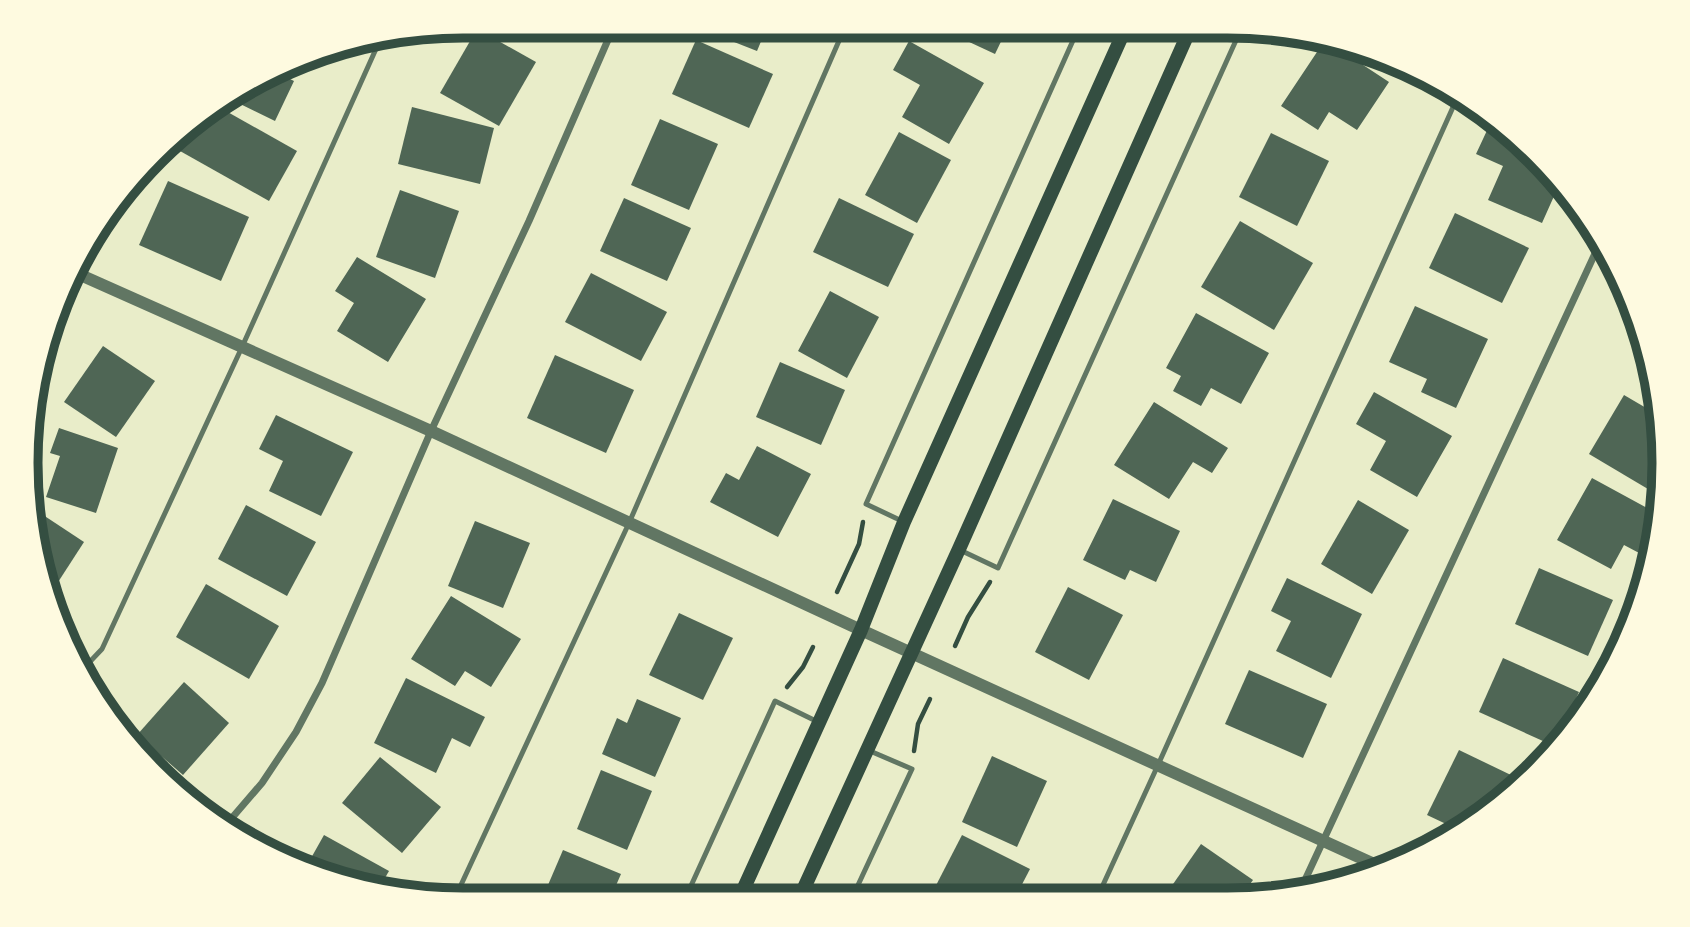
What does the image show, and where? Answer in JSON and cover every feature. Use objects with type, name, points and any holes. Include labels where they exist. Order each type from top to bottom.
[{"type":"main road","points":[[744,888],[861,630],[904,522],[1121,38]]},
{"type":"main road","points":[[804,888],[959,549],[1186,38]]},
{"type":"street","points":[[231,819],[262,783],[296,732],[315,695],[609,38]]},
{"type":"street","points":[[1305,881],[1596,252]]},
{"type":"street","points":[[82,276],[431,431],[1372,863]]},
{"type":"lane","points":[[460,888],[629,523],[840,38]]},
{"type":"lane","points":[[904,522],[866,504],[1074,38]]},
{"type":"lane","points":[[959,549],[998,568],[1237,38]]},
{"type":"lane","points":[[88,663],[102,649],[243,346],[376,48]]},
{"type":"lane","points":[[1102,888],[1454,104]]},
{"type":"lane","points":[[690,888],[775,701],[819,722]]},
{"type":"lane","points":[[857,888],[912,769],[867,750]]},
{"type":"path","points":[[837,592],[859,544],[866,504]]},
{"type":"path","points":[[955,646],[968,617],[998,568]]},
{"type":"path","points":[[775,701],[803,667],[813,647]]},
{"type":"path","points":[[912,769],[918,724],[930,699]]},
{"type":"building","points":[[472,38],[493,38],[536,62],[499,126],[440,93]]},
{"type":"building","points":[[724,38],[762,38],[757,51]]},
{"type":"building","points":[[961,38],[1003,38],[995,54]]},
{"type":"building","points":[[696,40],[773,74],[749,128],[672,94]]},
{"type":"building","points":[[909,41],[984,83],[949,144],[902,117],[920,85],[893,70]]},
{"type":"building","points":[[1319,49],[1352,58],[1389,82],[1357,130],[1329,112],[1318,130],[1281,106]]},
{"type":"building","points":[[287,77],[294,81],[275,121],[238,103]]},
{"type":"building","points":[[412,107],[494,128],[480,184],[398,164]]},
{"type":"building","points":[[226,111],[297,151],[269,201],[180,151],[185,143]]},
{"type":"building","points":[[660,119],[718,144],[689,210],[631,185]]},
{"type":"building","points":[[1488,128],[1527,163],[1555,194],[1542,223],[1488,200],[1503,166],[1476,154]]},
{"type":"building","points":[[899,132],[951,160],[917,223],[865,195]]},
{"type":"building","points":[[1271,133],[1329,161],[1297,226],[1239,197]]},
{"type":"building","points":[[168,181],[249,217],[221,281],[139,245]]},
{"type":"building","points":[[400,190],[459,211],[435,278],[376,257]]},
{"type":"building","points":[[624,198],[691,228],[667,281],[600,251]]},
{"type":"building","points":[[839,198],[914,234],[888,287],[813,252]]},
{"type":"building","points":[[1455,213],[1529,248],[1502,303],[1429,268]]},
{"type":"building","points":[[1240,221],[1313,263],[1274,330],[1201,287]]},
{"type":"building","points":[[357,257],[426,299],[388,362],[337,331],[354,303],[335,291]]},
{"type":"building","points":[[591,273],[667,312],[641,361],[565,322]]},
{"type":"building","points":[[830,291],[879,317],[847,378],[798,351]]},
{"type":"building","points":[[1415,306],[1488,339],[1456,408],[1421,392],[1427,379],[1389,362]]},
{"type":"building","points":[[1196,313],[1269,353],[1241,404],[1211,388],[1201,406],[1173,391],[1181,376],[1166,368]]},
{"type":"building","points":[[103,346],[155,381],[116,437],[64,402]]},
{"type":"building","points":[[555,355],[634,390],[606,453],[527,418]]},
{"type":"building","points":[[780,362],[845,390],[821,445],[756,417]]},
{"type":"building","points":[[1374,392],[1452,436],[1417,497],[1370,470],[1386,441],[1356,424]]},
{"type":"building","points":[[1624,395],[1648,409],[1651,491],[1589,454]]},
{"type":"building","points":[[1154,402],[1228,448],[1212,473],[1193,462],[1169,499],[1114,465]]},
{"type":"building","points":[[276,415],[353,452],[321,516],[269,491],[283,461],[259,449]]},
{"type":"building","points":[[59,428],[118,448],[96,513],[46,497],[60,456],[50,453]]},
{"type":"building","points":[[757,446],[811,474],[778,537],[710,502],[726,473],[739,480]]},
{"type":"building","points":[[1592,478],[1649,509],[1641,554],[1624,545],[1611,569],[1557,540]]},
{"type":"building","points":[[1113,499],[1180,531],[1156,582],[1130,570],[1125,580],[1083,560]]},
{"type":"building","points":[[1358,500],[1409,530],[1372,594],[1321,564]]},
{"type":"building","points":[[246,505],[316,542],[287,596],[218,559]]},
{"type":"building","points":[[41,514],[84,542],[56,585]]},
{"type":"building","points":[[475,521],[530,543],[503,608],[448,586]]},
{"type":"building","points":[[1539,568],[1613,600],[1588,656],[1515,624]]},
{"type":"building","points":[[1287,578],[1362,614],[1331,678],[1276,651],[1291,621],[1271,611]]},
{"type":"building","points":[[206,584],[279,626],[249,679],[176,637]]},
{"type":"building","points":[[1068,587],[1123,615],[1089,680],[1035,652]]},
{"type":"building","points":[[451,596],[521,639],[491,687],[465,671],[455,686],[411,659]]},
{"type":"building","points":[[679,613],[733,638],[703,700],[649,675]]},
{"type":"building","points":[[1503,658],[1579,692],[1567,718],[1547,743],[1479,712]]},
{"type":"building","points":[[1249,670],[1327,704],[1303,758],[1225,724]]},
{"type":"building","points":[[406,678],[485,717],[470,747],[452,738],[436,773],[374,743]]},
{"type":"building","points":[[184,682],[229,723],[183,775],[137,735]]},
{"type":"building","points":[[637,699],[681,718],[655,777],[602,754],[617,718],[627,723]]},
{"type":"building","points":[[1459,750],[1513,776],[1485,801],[1449,826],[1427,815]]},
{"type":"building","points":[[992,756],[1047,781],[1017,847],[962,822]]},
{"type":"building","points":[[380,757],[441,807],[402,853],[342,803]]},
{"type":"building","points":[[601,770],[652,791],[627,850],[577,829]]},
{"type":"building","points":[[324,835],[389,871],[384,880],[310,860]]},
{"type":"building","points":[[962,835],[1030,869],[1020,888],[935,888]]},
{"type":"building","points":[[1201,844],[1253,880],[1247,888],[1170,888]]},
{"type":"building","points":[[563,850],[621,874],[615,888],[547,888]]}]
